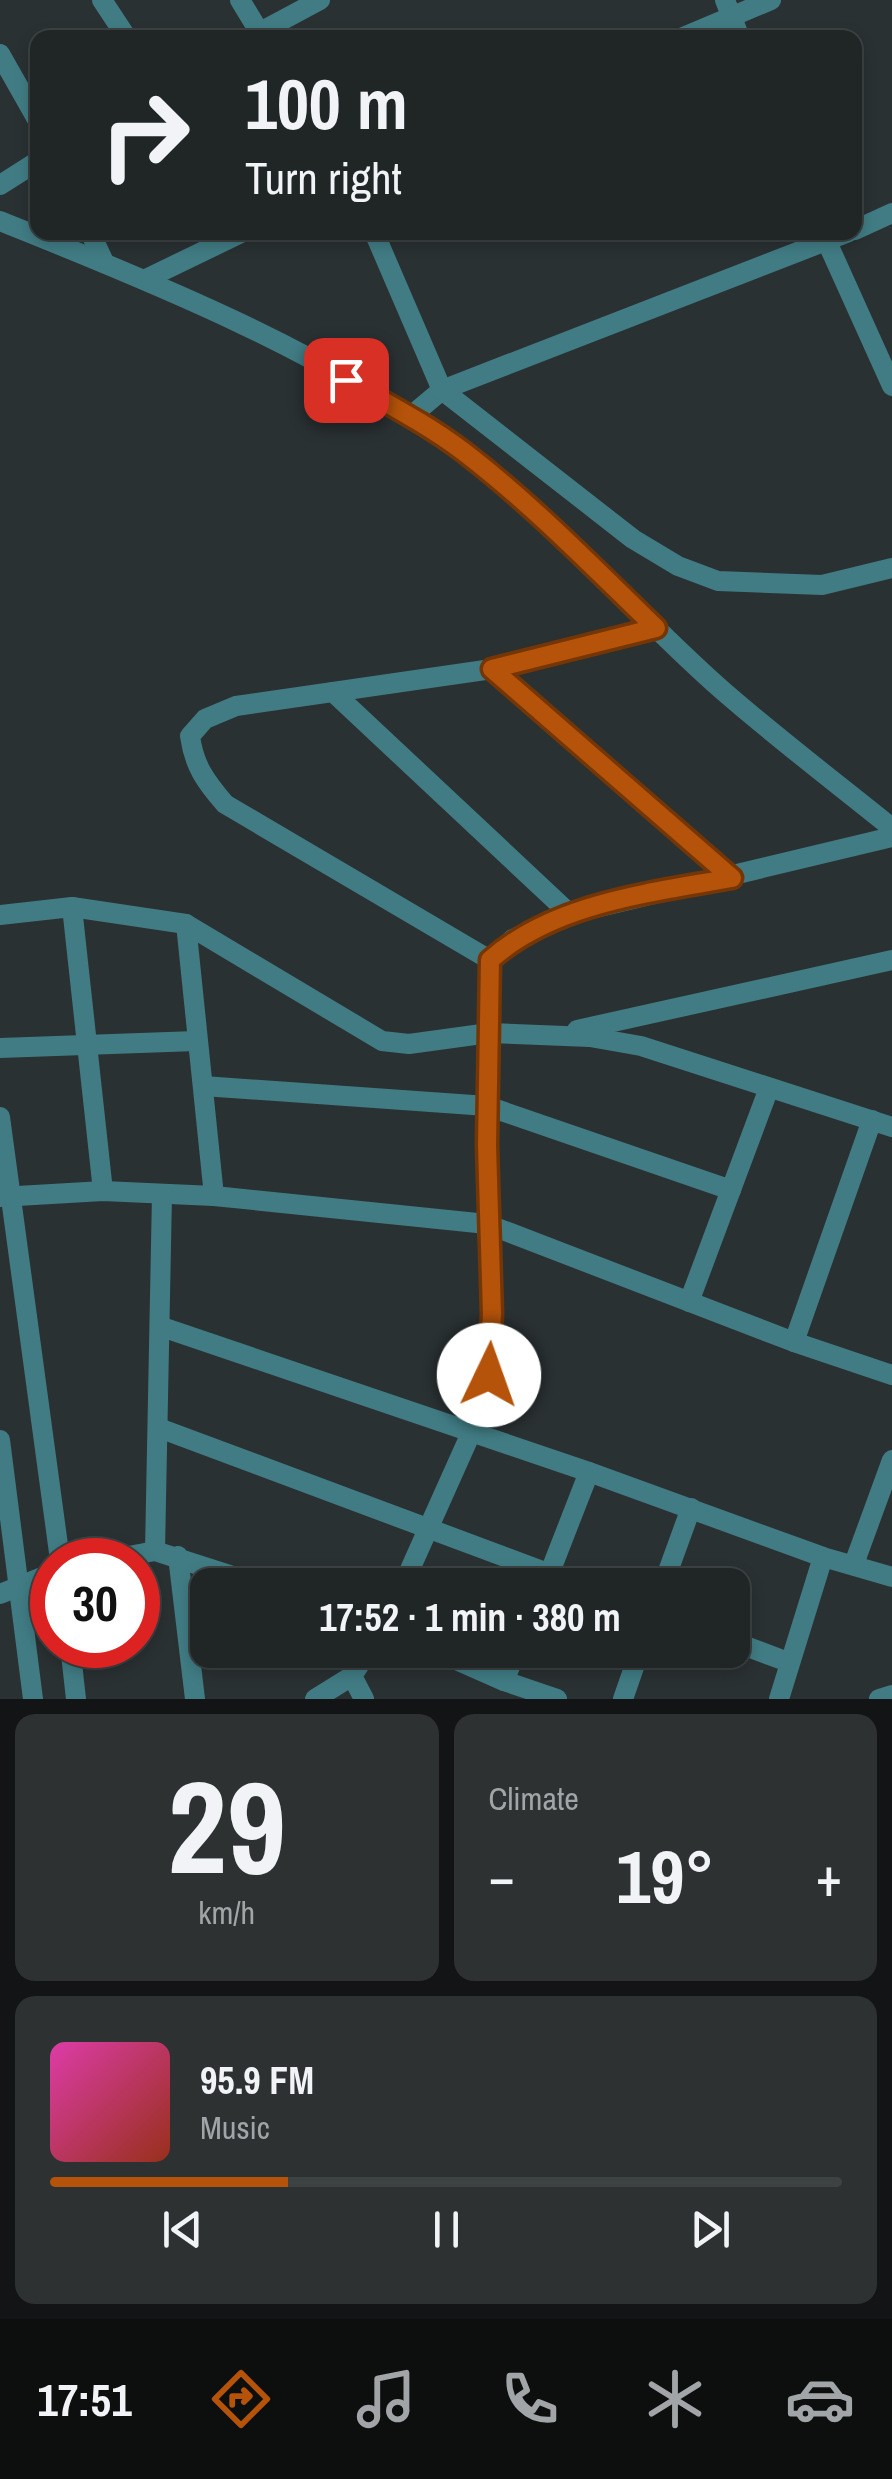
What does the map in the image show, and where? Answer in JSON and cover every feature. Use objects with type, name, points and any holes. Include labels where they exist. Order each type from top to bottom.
[{"type":"street","points":[[102,0],[122,30]]},
{"type":"street","points":[[240,0],[254,30]]},
{"type":"street","points":[[268,30],[320,0]]},
{"type":"street","points":[[693,30],[728,8],[771,0]]},
{"type":"street","points":[[0,54],[30,107]]},
{"type":"street","points":[[0,185],[30,166]]},
{"type":"street","points":[[862,227],[892,214]]},
{"type":"street","points":[[0,220],[30,232]]},
{"type":"street","points":[[50,240],[282,344],[410,416],[464,452],[523,502],[722,690],[892,828]]},
{"type":"street","points":[[94,240],[104,262]]},
{"type":"street","points":[[146,280],[227,240]]},
{"type":"street","points":[[377,240],[442,390],[633,539],[678,566],[718,580],[822,584],[892,568]]},
{"type":"street","points":[[410,416],[442,390],[820,240]]},
{"type":"street","points":[[826,240],[882,340],[892,386]]},
{"type":"street","points":[[490,960],[225,804],[200,774],[190,736],[205,718],[236,706],[492,669],[656,628]]},
{"type":"street","points":[[492,669],[732,878]]},
{"type":"street","points":[[333,692],[570,914]]},
{"type":"street","points":[[411,1568],[470,1434],[489,1375],[490,960],[514,939],[570,914],[892,837]]},
{"type":"street","points":[[72,907],[103,1191]]},
{"type":"street","points":[[0,915],[72,907],[186,924],[382,1040],[409,1044],[489,1033],[557,1035],[641,1046],[882,1124],[794,1342]]},
{"type":"street","points":[[186,924],[214,1196]]},
{"type":"street","points":[[557,1035],[892,960]]},
{"type":"street","points":[[0,1048],[196,1041]]},
{"type":"street","points":[[203,1086],[487,1106],[731,1190]]},
{"type":"street","points":[[689,1302],[769,1088]]},
{"type":"street","points":[[0,1117],[6,1197],[57,1538]]},
{"type":"street","points":[[6,1197],[103,1191],[214,1196],[488,1224],[794,1342],[892,1375]]},
{"type":"street","points":[[156,1538],[162,1194]]},
{"type":"street","points":[[162,1327],[824,1557],[892,1576]]},
{"type":"street","points":[[159,1428],[518,1568]]},
{"type":"street","points":[[0,1440],[10,1591],[34,1699]]},
{"type":"street","points":[[854,1564],[892,1460]]},
{"type":"street","points":[[552,1568],[588,1472]]},
{"type":"street","points":[[669,1568],[690,1508]]},
{"type":"street","points":[[160,1552],[212,1568]]},
{"type":"street","points":[[178,1556],[195,1699]]},
{"type":"street","points":[[779,1699],[824,1557]]},
{"type":"street","points":[[750,1648],[788,1662]]},
{"type":"street","points":[[73,1668],[76,1699]]},
{"type":"street","points":[[315,1699],[352,1676],[357,1668]]},
{"type":"street","points":[[475,1668],[557,1699]]},
{"type":"street","points":[[504,1681],[509,1668]]},
{"type":"street","points":[[623,1699],[634,1668]]},
{"type":"street","points":[[352,1676],[364,1699]]},
{"type":"street","points":[[878,1699],[892,1695]]},
{"type":"route","points":[[346,380],[464,452],[589,562],[656,628],[492,669],[732,878],[570,914],[514,939],[490,960],[489,1375]]}]
